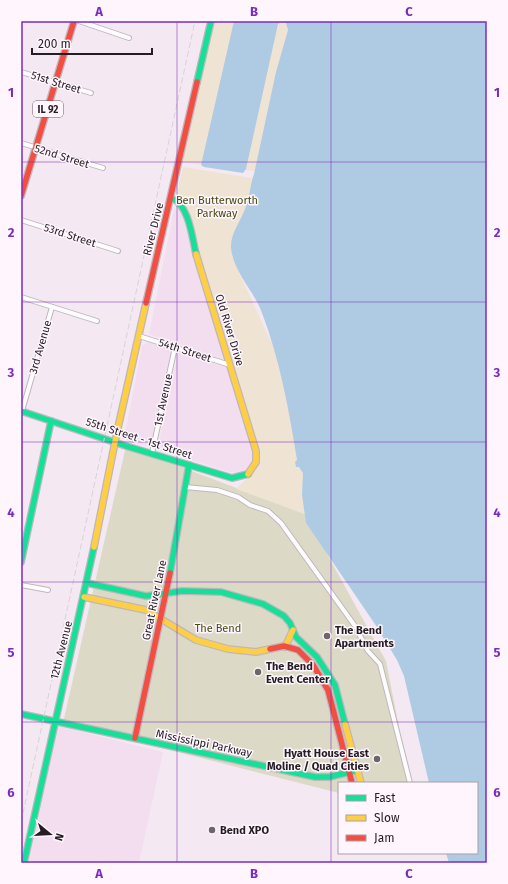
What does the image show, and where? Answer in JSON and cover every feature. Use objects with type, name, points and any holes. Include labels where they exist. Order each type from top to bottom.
[{"type":"street","name":"IL 92","points":[[21,196],[74,21]]},
{"type":"street","points":[[79,21],[129,38]]},
{"type":"street","name":"River Drive","points":[[116,442],[211,21]]},
{"type":"street","name":"51st Street","points":[[21,72],[91,93]]},
{"type":"street","name":"52nd Street","points":[[21,143],[103,168]]},
{"type":"street","name":"Old River Drive","points":[[171,198],[177,200],[184,209],[256,451],[256,463],[250,472]]},
{"type":"street","name":"53rd Street","points":[[21,220],[118,251]]},
{"type":"street","points":[[21,297],[97,321]]},
{"type":"street","name":"3rd Avenue","points":[[21,411],[52,307]]},
{"type":"street","name":"54th Street","points":[[140,336],[230,365]]},
{"type":"street","name":"1st Avenue","points":[[152,453],[175,347]]},
{"type":"street","name":"55th Street - 1st Street","points":[[21,411],[232,478],[245,476],[250,472]]},
{"type":"street","points":[[21,562],[51,421]]},
{"type":"street","name":"12th Avenue","points":[[24,863],[54,721],[84,597],[116,442]]},
{"type":"street","name":"Great River Lane","points":[[135,738],[166,594],[189,465]]},
{"type":"street","points":[[185,487],[217,490],[238,497],[250,505],[268,511],[281,523],[355,626],[368,651],[380,664],[410,782]]},
{"type":"street","points":[[87,583],[146,596],[182,591],[221,592],[251,599],[284,616],[301,642],[317,657],[335,685],[361,782]]},
{"type":"street","points":[[21,585],[48,590]]},
{"type":"street","points":[[84,597],[146,610],[160,620],[196,640],[228,649],[256,652],[285,646],[298,650],[305,656],[325,683],[352,782]]},
{"type":"street","points":[[285,646],[292,630]]},
{"type":"street","name":"Mississippi Parkway","points":[[21,714],[315,777],[329,778],[358,770]]},
{"type":"shaded area","points":[[174,209],[181,209],[225,360],[149,334]]},
{"type":"shaded area","points":[[148,342],[170,348],[171,351],[151,444],[147,446],[128,441],[125,434],[142,346]]},
{"type":"shaded area","points":[[180,352],[228,368],[254,456],[248,468],[240,473],[229,472],[160,450],[158,446],[178,353]]},
{"type":"shaded area","points":[[58,726],[163,752],[139,863],[28,863]]},
{"type":"green space","name":"The Bend","points":[[126,446],[305,514],[386,661],[410,782],[338,782],[338,793],[63,723]]},
{"type":"sand","name":"Ben Butterworth Parkway","points":[[215,21],[287,21],[290,27],[255,171],[180,162]]},
{"type":"sand","name":"Ben Butterworth Parkway","points":[[183,167],[252,178],[252,201],[239,273],[282,365],[303,473],[305,514],[236,489],[247,478],[259,459],[249,417],[177,191]]},
{"type":"water","points":[[234,21],[487,21],[487,863],[449,863],[446,854],[478,854],[478,782],[429,782],[404,676],[397,660],[381,634],[378,635],[379,630],[306,523],[302,495],[303,473],[299,467],[296,467],[295,462],[297,460],[291,423],[274,349],[262,313],[240,274],[233,257],[231,248],[232,237],[244,211],[248,198],[276,72],[288,30],[286,23],[282,22],[278,24],[246,169],[243,173],[204,167],[201,165]]},
{"type":"railway","points":[[21,822],[195,21]]},
{"type":"traffic: fast","points":[[197,82],[211,21]]},
{"type":"traffic: fast","points":[[171,198],[177,201],[186,214],[196,254]]},
{"type":"traffic: fast","points":[[21,411],[126,446],[232,478],[248,474]]},
{"type":"traffic: fast","points":[[21,562],[51,421]]},
{"type":"traffic: fast","points":[[170,573],[189,465]]},
{"type":"traffic: fast","points":[[24,863],[94,547]]},
{"type":"traffic: fast","points":[[87,583],[146,596],[182,591],[221,592],[263,604],[284,616],[290,623],[296,637],[317,657],[335,685],[345,724]]},
{"type":"traffic: fast","points":[[21,714],[315,777],[329,777],[358,770]]},
{"type":"traffic: slow","points":[[196,254],[256,451],[256,462],[248,474]]},
{"type":"traffic: slow","points":[[94,547],[117,432],[146,303]]},
{"type":"traffic: slow","points":[[84,597],[146,610],[196,640],[228,649],[256,652],[270,649]]},
{"type":"traffic: slow","points":[[285,647],[293,630]]},
{"type":"traffic: slow","points":[[345,724],[361,782]]},
{"type":"traffic: jam","points":[[21,196],[74,21]]},
{"type":"traffic: jam","points":[[146,303],[197,82]]},
{"type":"traffic: jam","points":[[135,738],[170,573]]},
{"type":"traffic: jam","points":[[270,649],[284,646],[298,650],[313,665],[328,690],[352,782]]},
{"type":"place","name":"The Bend Apartments","points":[[327,636]]},
{"type":"place","name":"The Bend Event Center","points":[[258,672]]},
{"type":"place","name":"Hyatt House East Moline / Quad Cities","points":[[377,759]]},
{"type":"place","name":"Bend XPO","points":[[212,830]]}]
